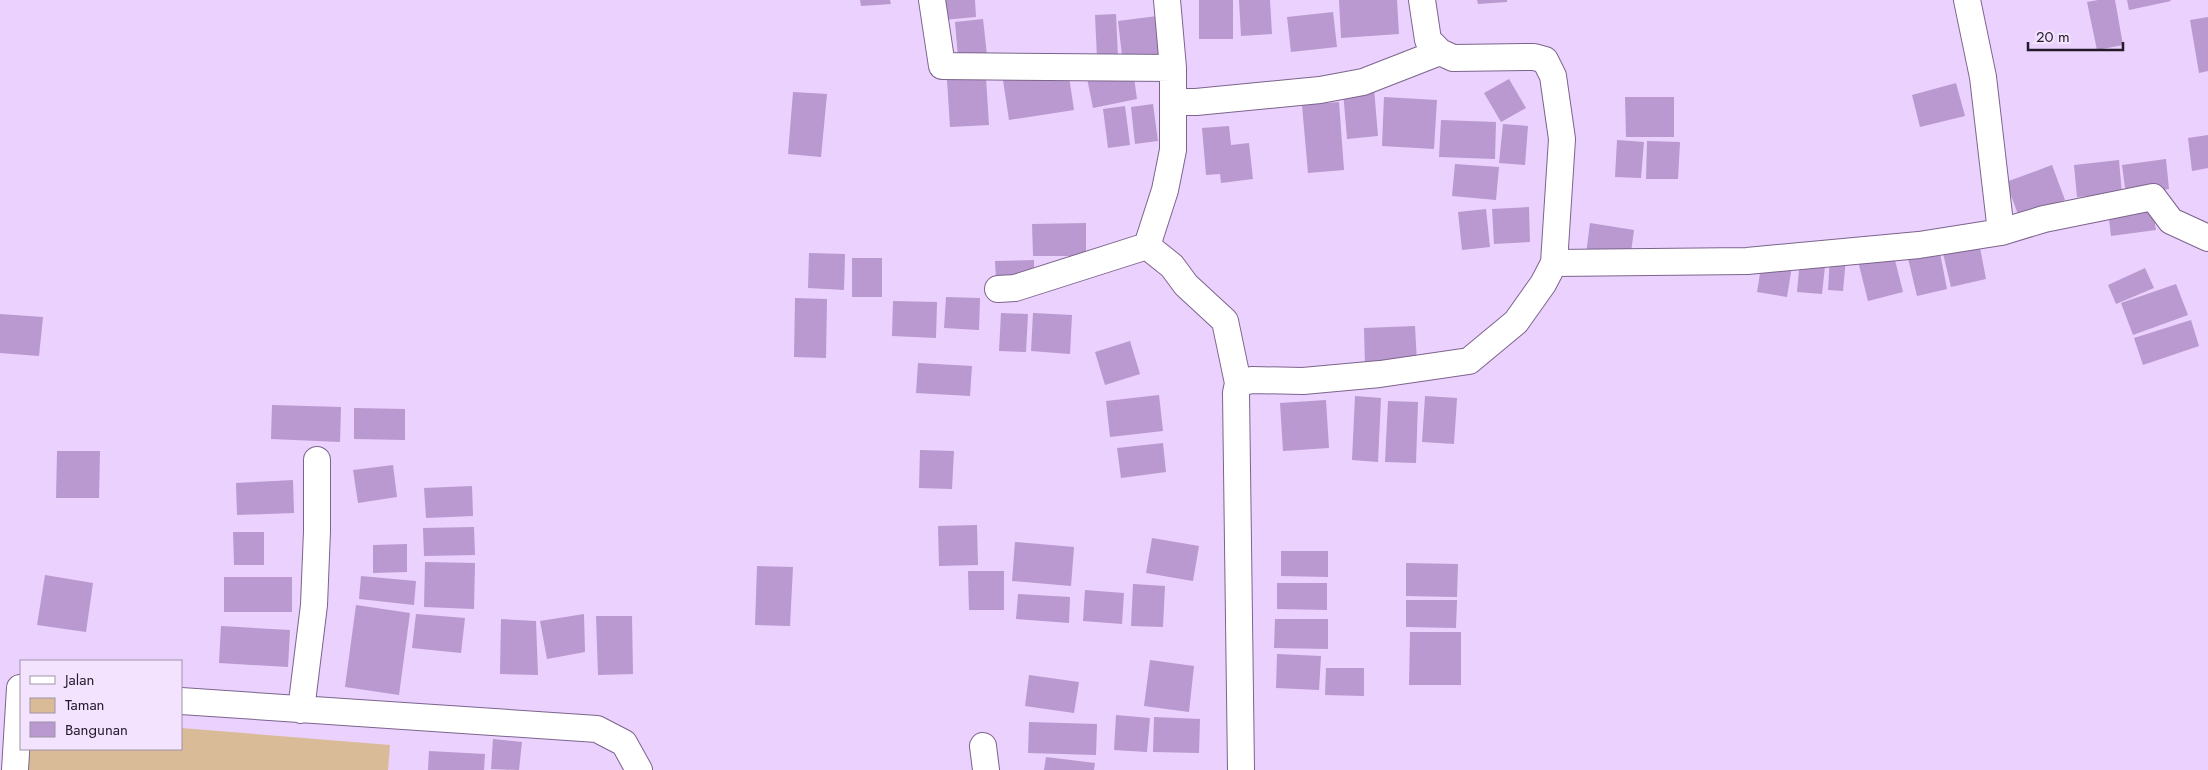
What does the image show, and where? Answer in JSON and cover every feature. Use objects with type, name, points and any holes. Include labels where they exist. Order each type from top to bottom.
[{"type":"street","points":[[932,0],[942,66],[1173,68]]},
{"type":"street","points":[[1147,246],[1165,190],[1173,150],[1173,68],[1167,0]]},
{"type":"street","points":[[1238,382],[1252,380],[1303,381],[1351,377],[1469,360],[1516,322],[1543,284],[1554,263],[1562,139],[1552,76],[1545,60],[1534,57],[1453,58],[1440,52],[1428,40],[1422,0]]},
{"type":"street","points":[[1967,0],[1983,77],[2001,232]]},
{"type":"street","points":[[1173,102],[1196,102],[1320,90],[1363,82],[1440,52]]},
{"type":"street","points":[[1554,263],[1747,261],[1919,244],[2001,232],[2044,219],[2153,197],[2171,221],[2208,238]]},
{"type":"street","points":[[998,289],[1015,288],[1147,246]]},
{"type":"street","points":[[1147,246],[1172,266],[1186,285],[1225,321],[1238,382],[1236,411],[1241,770]]},
{"type":"street","points":[[301,710],[314,604],[317,460]]},
{"type":"street","points":[[14,687],[15,770]]},
{"type":"street","points":[[182,701],[597,729],[624,743],[639,770]]},
{"type":"green space","points":[[182,728],[390,745],[388,770],[21,770],[23,750],[182,750]]},
{"type":"building","points":[[860,0],[890,0],[891,4],[861,6]]},
{"type":"building","points":[[941,0],[975,0],[976,17],[943,20]]},
{"type":"building","points":[[1199,0],[1233,0],[1233,39],[1199,39]]},
{"type":"building","points":[[1239,0],[1270,0],[1272,34],[1241,36]]},
{"type":"building","points":[[1339,0],[1397,0],[1399,34],[1341,38]]},
{"type":"building","points":[[1477,0],[1507,0],[1507,2],[1478,4]]},
{"type":"building","points":[[2115,0],[2123,45],[2097,50],[2087,2]]},
{"type":"building","points":[[2127,0],[2170,0],[2171,1],[2129,10]]},
{"type":"building","points":[[1333,12],[1337,47],[1291,52],[1287,17]]},
{"type":"building","points":[[1116,14],[1118,57],[1097,58],[1095,15]]},
{"type":"building","points":[[1157,16],[1163,59],[1123,64],[1118,21]]},
{"type":"building","points":[[2208,17],[2208,71],[2199,73],[2190,20]]},
{"type":"building","points":[[983,19],[987,55],[958,58],[955,22]]},
{"type":"building","points":[[1068,70],[1074,110],[1009,120],[1003,80]]},
{"type":"building","points":[[1133,70],[1137,99],[1093,108],[1087,78]]},
{"type":"building","points":[[986,78],[989,125],[950,127],[947,80]]},
{"type":"building","points":[[1509,79],[1526,108],[1501,122],[1484,93]]},
{"type":"building","points":[[1956,83],[1965,116],[1920,127],[1912,95]]},
{"type":"building","points":[[1374,88],[1378,136],[1347,139],[1343,91]]},
{"type":"building","points":[[793,92],[827,94],[821,157],[788,154]]},
{"type":"building","points":[[1384,97],[1437,100],[1434,149],[1382,146]]},
{"type":"building","points":[[1625,97],[1674,97],[1674,137],[1626,137]]},
{"type":"building","points":[[1339,102],[1344,170],[1308,173],[1302,105]]},
{"type":"building","points":[[1153,104],[1158,141],[1135,144],[1131,107]]},
{"type":"building","points":[[1125,106],[1130,145],[1108,148],[1103,109]]},
{"type":"building","points":[[1441,120],[1496,122],[1495,159],[1439,157]]},
{"type":"building","points":[[1503,124],[1528,126],[1525,165],[1499,163]]},
{"type":"building","points":[[1229,126],[1231,145],[1249,143],[1253,179],[1221,183],[1220,174],[1206,175],[1202,128]]},
{"type":"building","points":[[2208,135],[2208,168],[2192,171],[2188,138]]},
{"type":"building","points":[[1617,140],[1644,142],[1641,178],[1615,177]]},
{"type":"building","points":[[1647,141],[1680,142],[1678,179],[1646,179]]},
{"type":"building","points":[[2166,159],[2169,189],[2126,195],[2122,165]]},
{"type":"building","points":[[2119,160],[2122,194],[2077,197],[2074,165]]},
{"type":"building","points":[[1455,164],[1499,167],[1496,200],[1452,196]]},
{"type":"building","points":[[2052,165],[2065,200],[2019,217],[2006,182]]},
{"type":"building","points":[[2152,205],[2156,230],[2111,236],[2108,211]]},
{"type":"building","points":[[1529,207],[1530,242],[1494,244],[1492,209]]},
{"type":"building","points":[[1486,209],[1490,247],[1462,250],[1458,212]]},
{"type":"building","points":[[1086,223],[1086,256],[1033,256],[1032,224]]},
{"type":"building","points":[[1590,223],[1634,230],[1630,260],[1586,254]]},
{"type":"building","points":[[1978,237],[1986,279],[1951,287],[1941,245]]},
{"type":"building","points":[[1892,248],[1903,292],[1868,301],[1857,257]]},
{"type":"building","points":[[1939,248],[1947,289],[1917,296],[1906,250]]},
{"type":"building","points":[[809,253],[845,254],[844,290],[808,288]]},
{"type":"building","points":[[1826,257],[1822,294],[1797,292],[1800,259]]},
{"type":"building","points":[[1830,257],[1846,258],[1843,291],[1828,290]]},
{"type":"building","points":[[852,258],[882,258],[882,297],[852,297]]},
{"type":"building","points":[[1034,260],[1034,278],[996,280],[995,261]]},
{"type":"building","points":[[1762,261],[1792,266],[1787,297],[1757,292]]},
{"type":"building","points":[[2145,268],[2154,288],[2116,304],[2108,285]]},
{"type":"building","points":[[2176,284],[2188,315],[2133,335],[2121,303]]},
{"type":"building","points":[[946,297],[980,298],[979,330],[944,328]]},
{"type":"building","points":[[795,298],[827,299],[826,358],[794,357]]},
{"type":"building","points":[[893,301],[937,302],[936,338],[892,336]]},
{"type":"building","points":[[1001,313],[1028,314],[1026,352],[999,351]]},
{"type":"building","points":[[1033,313],[1072,315],[1070,354],[1031,351]]},
{"type":"building","points":[[0,314],[43,317],[39,356],[0,353]]},
{"type":"building","points":[[2191,320],[2199,346],[2143,365],[2134,338]]},
{"type":"building","points":[[1415,326],[1417,363],[1365,365],[1364,328]]},
{"type":"building","points":[[1130,341],[1140,374],[1105,385],[1095,352]]},
{"type":"building","points":[[918,363],[972,366],[970,396],[916,393]]},
{"type":"building","points":[[1159,395],[1163,431],[1110,437],[1106,401]]},
{"type":"building","points":[[1355,396],[1381,398],[1378,462],[1352,460]]},
{"type":"building","points":[[1425,396],[1457,398],[1454,444],[1422,442]]},
{"type":"building","points":[[1326,400],[1329,448],[1283,451],[1280,403]]},
{"type":"building","points":[[1388,401],[1418,402],[1416,463],[1385,462]]},
{"type":"building","points":[[272,405],[341,407],[340,442],[271,439]]},
{"type":"building","points":[[354,408],[405,409],[405,440],[354,439]]},
{"type":"building","points":[[1163,443],[1166,472],[1121,478],[1117,448]]},
{"type":"building","points":[[920,450],[954,451],[952,489],[919,488]]},
{"type":"building","points":[[57,451],[100,451],[99,498],[56,498]]},
{"type":"building","points":[[393,465],[397,497],[358,503],[353,470]]},
{"type":"building","points":[[293,480],[294,513],[237,515],[236,483]]},
{"type":"building","points":[[472,486],[473,516],[426,518],[424,488]]},
{"type":"building","points":[[977,525],[978,565],[939,566],[938,526]]},
{"type":"building","points":[[474,527],[475,555],[424,556],[423,528]]},
{"type":"building","points":[[233,532],[264,532],[264,565],[234,565]]},
{"type":"building","points":[[1152,538],[1199,546],[1193,581],[1146,573]]},
{"type":"building","points":[[1015,542],[1074,547],[1071,586],[1012,581]]},
{"type":"building","points":[[407,544],[407,572],[373,573],[373,545]]},
{"type":"building","points":[[1281,551],[1328,551],[1328,577],[1281,576]]},
{"type":"building","points":[[425,562],[475,563],[474,609],[424,607]]},
{"type":"building","points":[[1406,563],[1458,564],[1457,597],[1406,596]]},
{"type":"building","points":[[757,566],[793,567],[790,626],[755,625]]},
{"type":"building","points":[[968,571],[1004,571],[1004,610],[969,610]]},
{"type":"building","points":[[45,575],[93,583],[86,632],[37,625]]},
{"type":"building","points":[[361,576],[416,581],[414,605],[359,599]]},
{"type":"building","points":[[224,577],[292,577],[292,612],[224,612]]},
{"type":"building","points":[[1277,583],[1327,583],[1327,610],[1277,609]]},
{"type":"building","points":[[1133,584],[1165,586],[1163,627],[1131,626]]},
{"type":"building","points":[[1085,590],[1124,593],[1122,624],[1083,621]]},
{"type":"building","points":[[1018,594],[1070,597],[1069,623],[1016,619]]},
{"type":"building","points":[[1406,600],[1457,600],[1456,628],[1406,627]]},
{"type":"building","points":[[356,605],[410,613],[399,695],[345,687]]},
{"type":"building","points":[[416,614],[465,618],[461,653],[412,648]]},
{"type":"building","points":[[584,614],[585,652],[547,659],[540,621]]},
{"type":"building","points":[[596,616],[632,616],[633,674],[598,675]]},
{"type":"building","points":[[501,619],[536,621],[538,675],[500,674]]},
{"type":"building","points":[[1275,619],[1328,619],[1328,649],[1274,648]]},
{"type":"building","points":[[221,626],[290,630],[288,667],[219,663]]},
{"type":"building","points":[[1410,632],[1461,632],[1461,685],[1409,685]]},
{"type":"building","points":[[1277,654],[1321,656],[1319,690],[1276,688]]},
{"type":"building","points":[[1150,660],[1194,666],[1189,712],[1144,706]]},
{"type":"building","points":[[1326,668],[1364,668],[1364,696],[1325,695]]},
{"type":"building","points":[[1029,675],[1079,682],[1074,713],[1025,706]]},
{"type":"building","points":[[1116,715],[1150,718],[1147,752],[1114,750]]},
{"type":"building","points":[[1154,717],[1200,719],[1199,753],[1153,752]]},
{"type":"building","points":[[1029,722],[1097,724],[1096,755],[1028,753]]},
{"type":"building","points":[[493,739],[522,742],[519,770],[491,769]]},
{"type":"building","points":[[429,751],[485,754],[484,770],[428,770]]},
{"type":"building","points":[[1046,757],[1095,763],[1094,770],[1044,770]]}]
